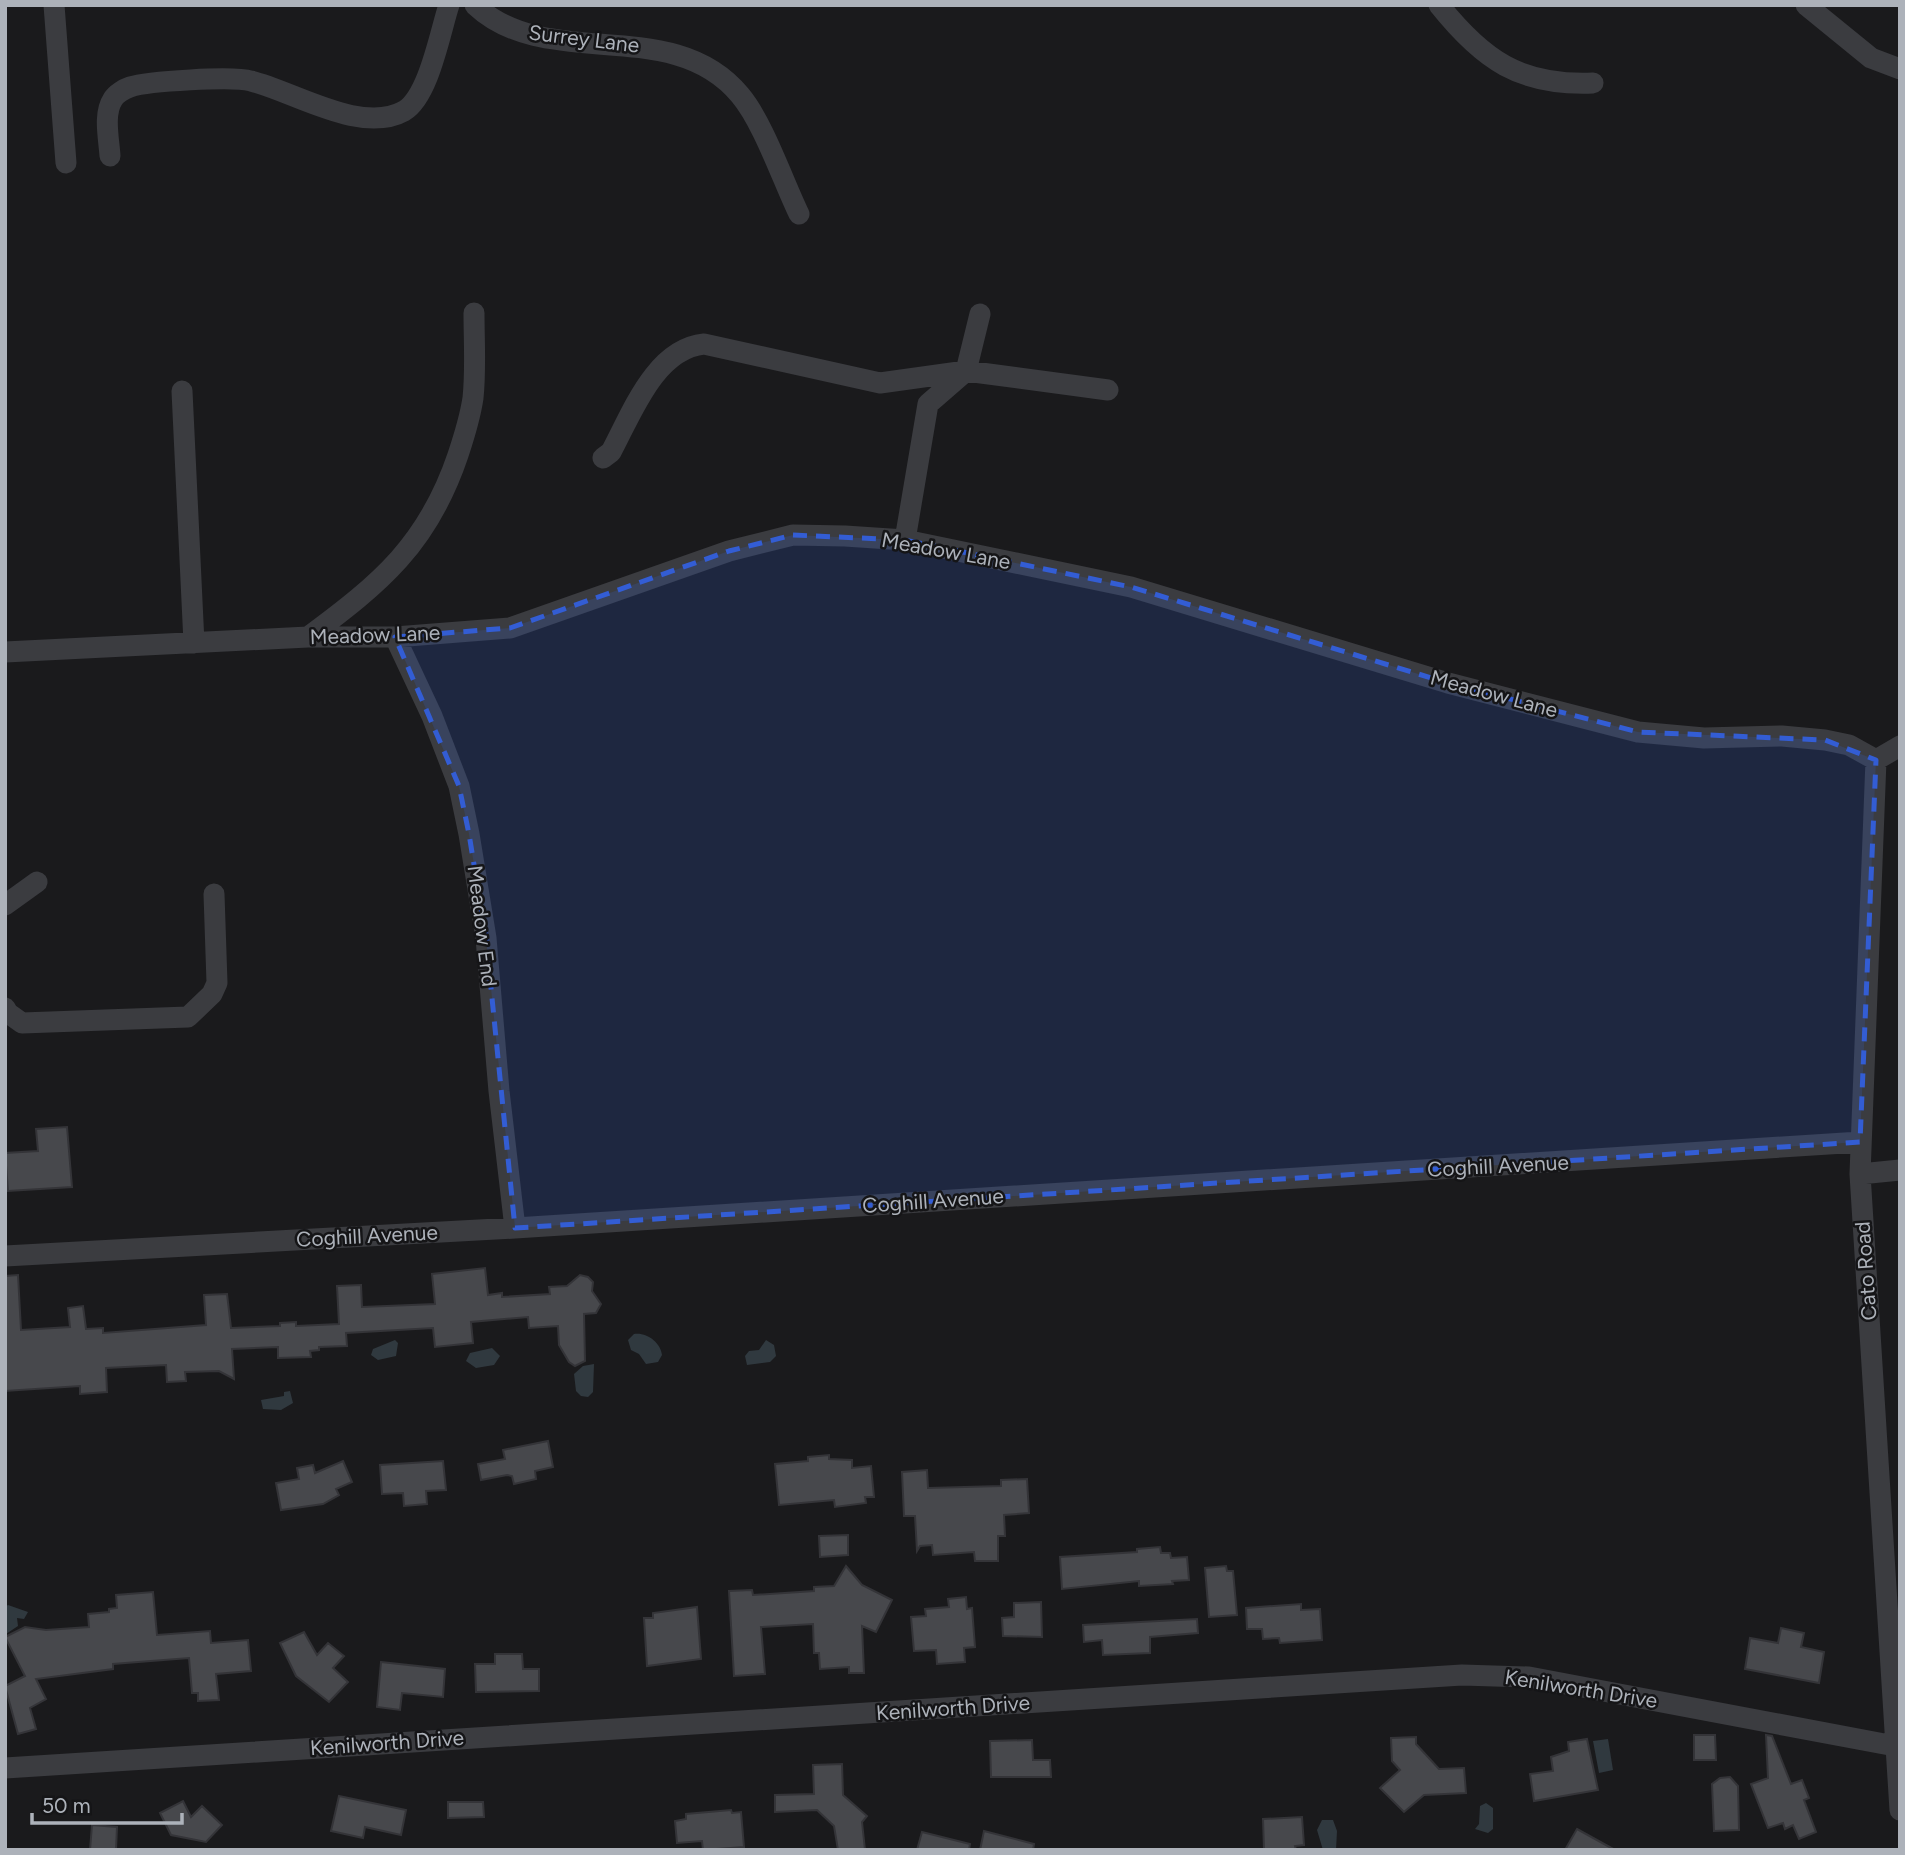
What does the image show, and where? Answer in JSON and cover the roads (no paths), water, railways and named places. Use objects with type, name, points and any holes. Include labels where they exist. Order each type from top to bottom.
[{"type":"street","points":[[54,5],[66,163]]},
{"type":"street","points":[[110,156],[107,112],[113,98],[127,88],[144,84],[249,80],[346,115],[373,117],[403,111],[417,98],[424,85],[449,5]]},
{"type":"street","name":"Surrey Lane","points":[[475,5],[486,16],[513,29],[579,43],[647,46],[698,62],[720,75],[741,96],[799,214]]},
{"type":"street","points":[[1438,5],[1487,57],[1523,74],[1557,84],[1593,83]]},
{"type":"street","points":[[1806,5],[1871,58],[1900,69]]},
{"type":"street","points":[[308,637],[383,578],[416,541],[444,494],[473,398],[474,313]]},
{"type":"street","points":[[905,540],[929,404],[966,371],[980,314]]},
{"type":"street","points":[[603,458],[611,452],[650,381],[673,355],[686,345],[704,344],[880,383],[966,371],[1108,390]]},
{"type":"street","points":[[182,391],[194,642]]},
{"type":"street","name":"Meadow Lane","points":[[5,652],[308,637],[395,637],[510,628],[729,551],[793,535],[905,540],[1131,587],[1250,620],[1448,683],[1638,732],[1704,738],[1782,736],[1825,740],[1849,745],[1876,760]]},
{"type":"street","name":"Meadow End","points":[[395,637],[432,716],[459,786],[469,834],[486,938],[499,1091],[515,1228]]},
{"type":"street","points":[[1876,760],[1900,746]]},
{"type":"street","name":"Cato Road","points":[[1876,760],[1860,1174],[1900,1810]]},
{"type":"street","points":[[5,905],[37,882]]},
{"type":"street","points":[[5,1008],[22,1023],[188,1017],[212,994],[217,983],[214,894]]},
{"type":"street","name":"Coghill Avenue","points":[[5,1256],[515,1228],[1860,1142]]},
{"type":"street","points":[[1860,1174],[1900,1170]]},
{"type":"street","name":"Kenilworth Drive","points":[[5,1768],[1462,1675],[1529,1677],[1895,1746]]}]
